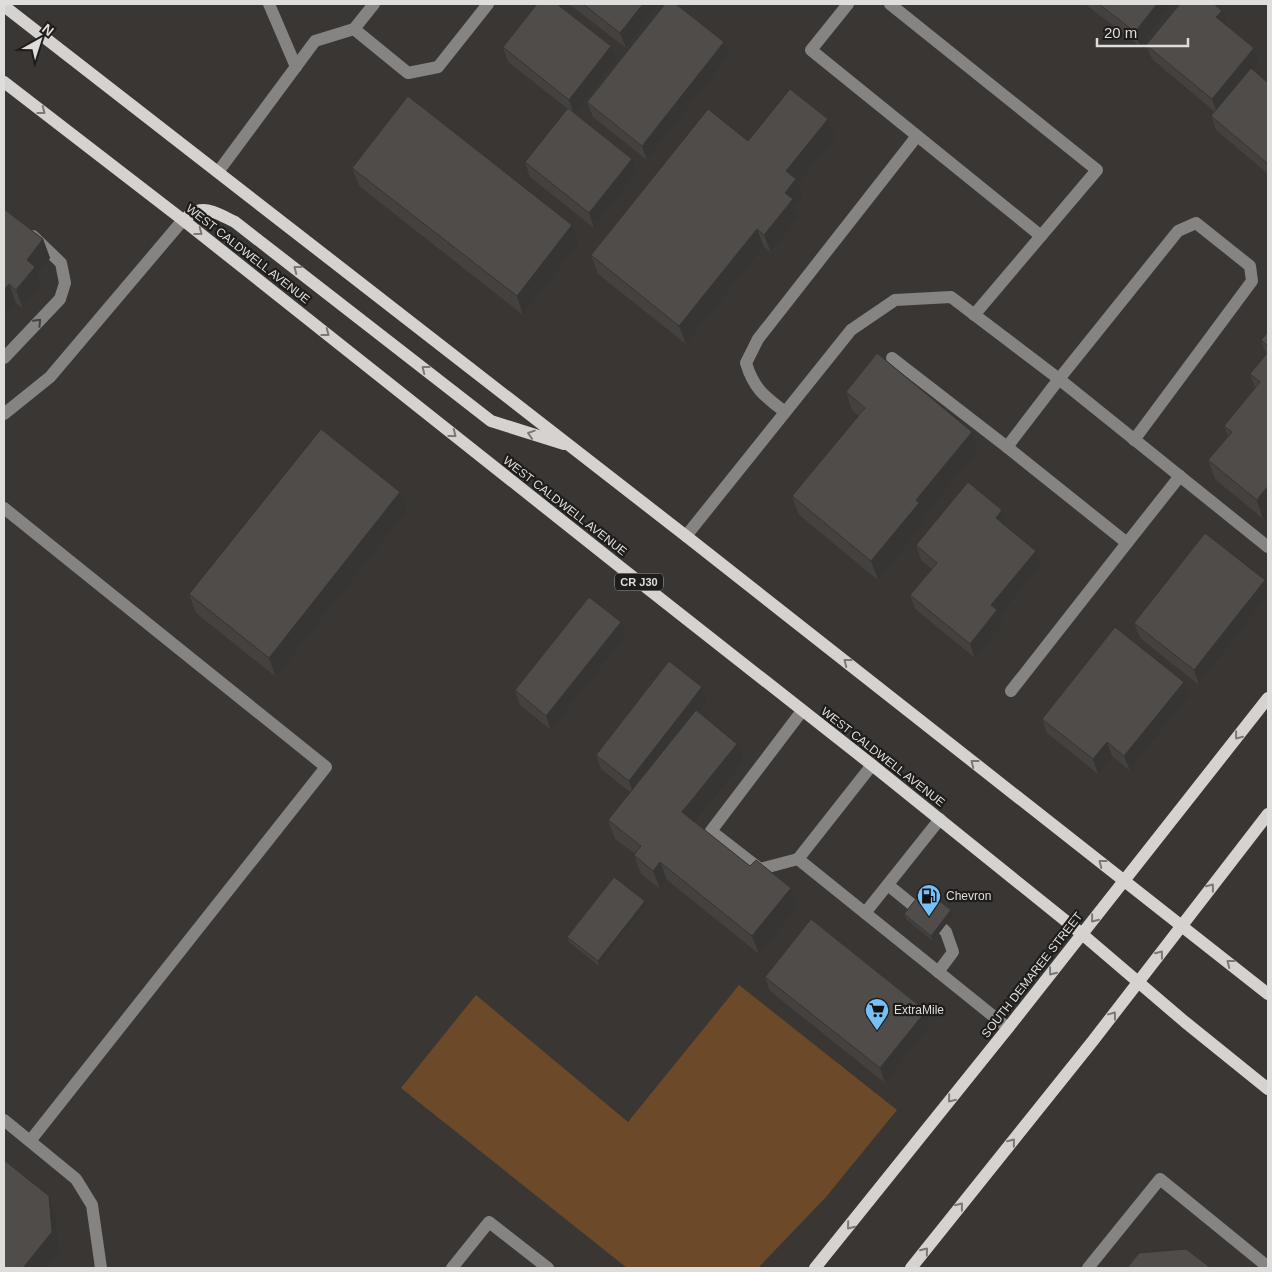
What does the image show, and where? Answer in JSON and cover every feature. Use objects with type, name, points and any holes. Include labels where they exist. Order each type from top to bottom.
[{"type":"main road","points":[[4,6],[686,536],[1268,994]]},
{"type":"main road","name":"WEST CALDWELL AVENUE","points":[[4,82],[183,220],[940,819],[1268,1089]]},
{"type":"main road","points":[[183,220],[197,211],[208,211],[235,222],[491,421],[572,447]]},
{"type":"main road","name":"SOUTH DEMAREE STREET","points":[[815,1268],[1125,881],[1268,698]]},
{"type":"main road","points":[[911,1268],[1138,982],[1268,814]]},
{"type":"lane","points":[[269,4],[296,67]]},
{"type":"lane","points":[[218,172],[315,41],[354,29],[374,4]]},
{"type":"lane","points":[[354,29],[408,73],[438,67],[488,4]]},
{"type":"lane","points":[[848,4],[811,50],[1041,236]]},
{"type":"lane","points":[[890,4],[1097,170],[974,314]]},
{"type":"lane","points":[[785,412],[764,396],[751,379],[746,363],[758,339],[917,136]]},
{"type":"lane","points":[[4,414],[50,377],[183,220]]},
{"type":"lane","points":[[1007,447],[1178,231],[1196,223],[1250,266],[1252,281],[1134,440]]},
{"type":"lane","points":[[4,358],[60,299],[65,283],[61,263],[41,241],[26,230]]},
{"type":"lane","points":[[686,536],[851,330],[895,300],[951,297],[1059,379],[1268,547]]},
{"type":"lane","points":[[892,358],[1127,543]]},
{"type":"lane","points":[[1011,691],[1180,476]]},
{"type":"lane","points":[[4,508],[326,767],[30,1140]]},
{"type":"lane","points":[[802,711],[711,831],[760,869],[798,859],[872,765]]},
{"type":"lane","points":[[865,913],[940,819]]},
{"type":"lane","points":[[798,859],[1008,1028]]},
{"type":"lane","points":[[888,885],[915,907]]},
{"type":"lane","points":[[938,972],[953,952],[946,932],[943,929]]},
{"type":"lane","points":[[4,1120],[76,1179],[92,1205],[101,1268]]},
{"type":"lane","points":[[1088,1268],[1160,1179],[1268,1266]]},
{"type":"lane","points":[[452,1268],[489,1222],[548,1268]]},
{"type":"shaded area","points":[[739,985],[897,1110],[826,1197],[758,1268],[627,1268],[401,1088],[476,995],[628,1122]]},
{"type":"building","points":[[537,4],[557,4],[611,46],[569,100],[503,47]]},
{"type":"building","points":[[583,4],[643,4],[620,33]]},
{"type":"building","points":[[665,4],[676,4],[724,42],[642,146],[587,102]]},
{"type":"building","points":[[1099,4],[1157,4],[1135,32]]},
{"type":"building","points":[[1180,4],[1214,4],[1222,11],[1216,17],[1254,48],[1212,99],[1146,45]]},
{"type":"building","points":[[1251,68],[1268,83],[1268,164],[1211,116]]},
{"type":"building","points":[[790,89],[828,119],[786,171],[796,179],[785,193],[793,199],[764,235],[757,229],[679,326],[591,255],[708,109],[748,141]]},
{"type":"building","points":[[408,96],[572,225],[517,296],[352,168]]},
{"type":"building","points":[[568,108],[632,159],[589,213],[525,162]]},
{"type":"building","points":[[4,209],[43,239],[27,260],[35,267],[16,290],[9,284],[4,290]]},
{"type":"building","points":[[1268,332],[1268,346],[1261,340]]},
{"type":"building","points":[[1268,352],[1268,486],[1257,500],[1208,460],[1232,432],[1224,426],[1260,382],[1250,374]]},
{"type":"building","points":[[877,353],[972,432],[916,500],[919,503],[871,561],[792,496],[865,408],[846,392]]},
{"type":"building","points":[[321,429],[400,492],[269,658],[189,594]]},
{"type":"building","points":[[968,482],[1002,510],[996,518],[1036,551],[991,605],[997,610],[970,644],[910,595],[937,563],[916,545]]},
{"type":"building","points":[[1205,533],[1265,580],[1194,670],[1134,623]]},
{"type":"building","points":[[589,597],[621,622],[546,716],[515,690]]},
{"type":"building","points":[[1115,627],[1184,682],[1124,756],[1107,742],[1093,759],[1042,719]]},
{"type":"building","points":[[669,661],[702,687],[629,781],[596,755]]},
{"type":"building","points":[[696,710],[737,744],[682,812],[750,866],[756,860],[791,888],[752,936],[660,862],[653,871],[634,855],[641,846],[608,820]]},
{"type":"building","points":[[614,877],[645,901],[598,961],[567,937]]},
{"type":"building","name":"Chevron","points":[[924,889],[951,910],[931,936],[904,914]]},
{"type":"building","points":[[811,919],[926,1011],[880,1068],[765,977]]},
{"type":"building","points":[[4,1160],[49,1196],[52,1232],[23,1268],[4,1268]]},
{"type":"building","points":[[1186,1249],[1211,1268],[1127,1268],[1139,1253]]},
{"type":"place","name":"Chevron","points":[[929,917]]},
{"type":"place","name":"ExtraMile","points":[[877,1031]]}]
